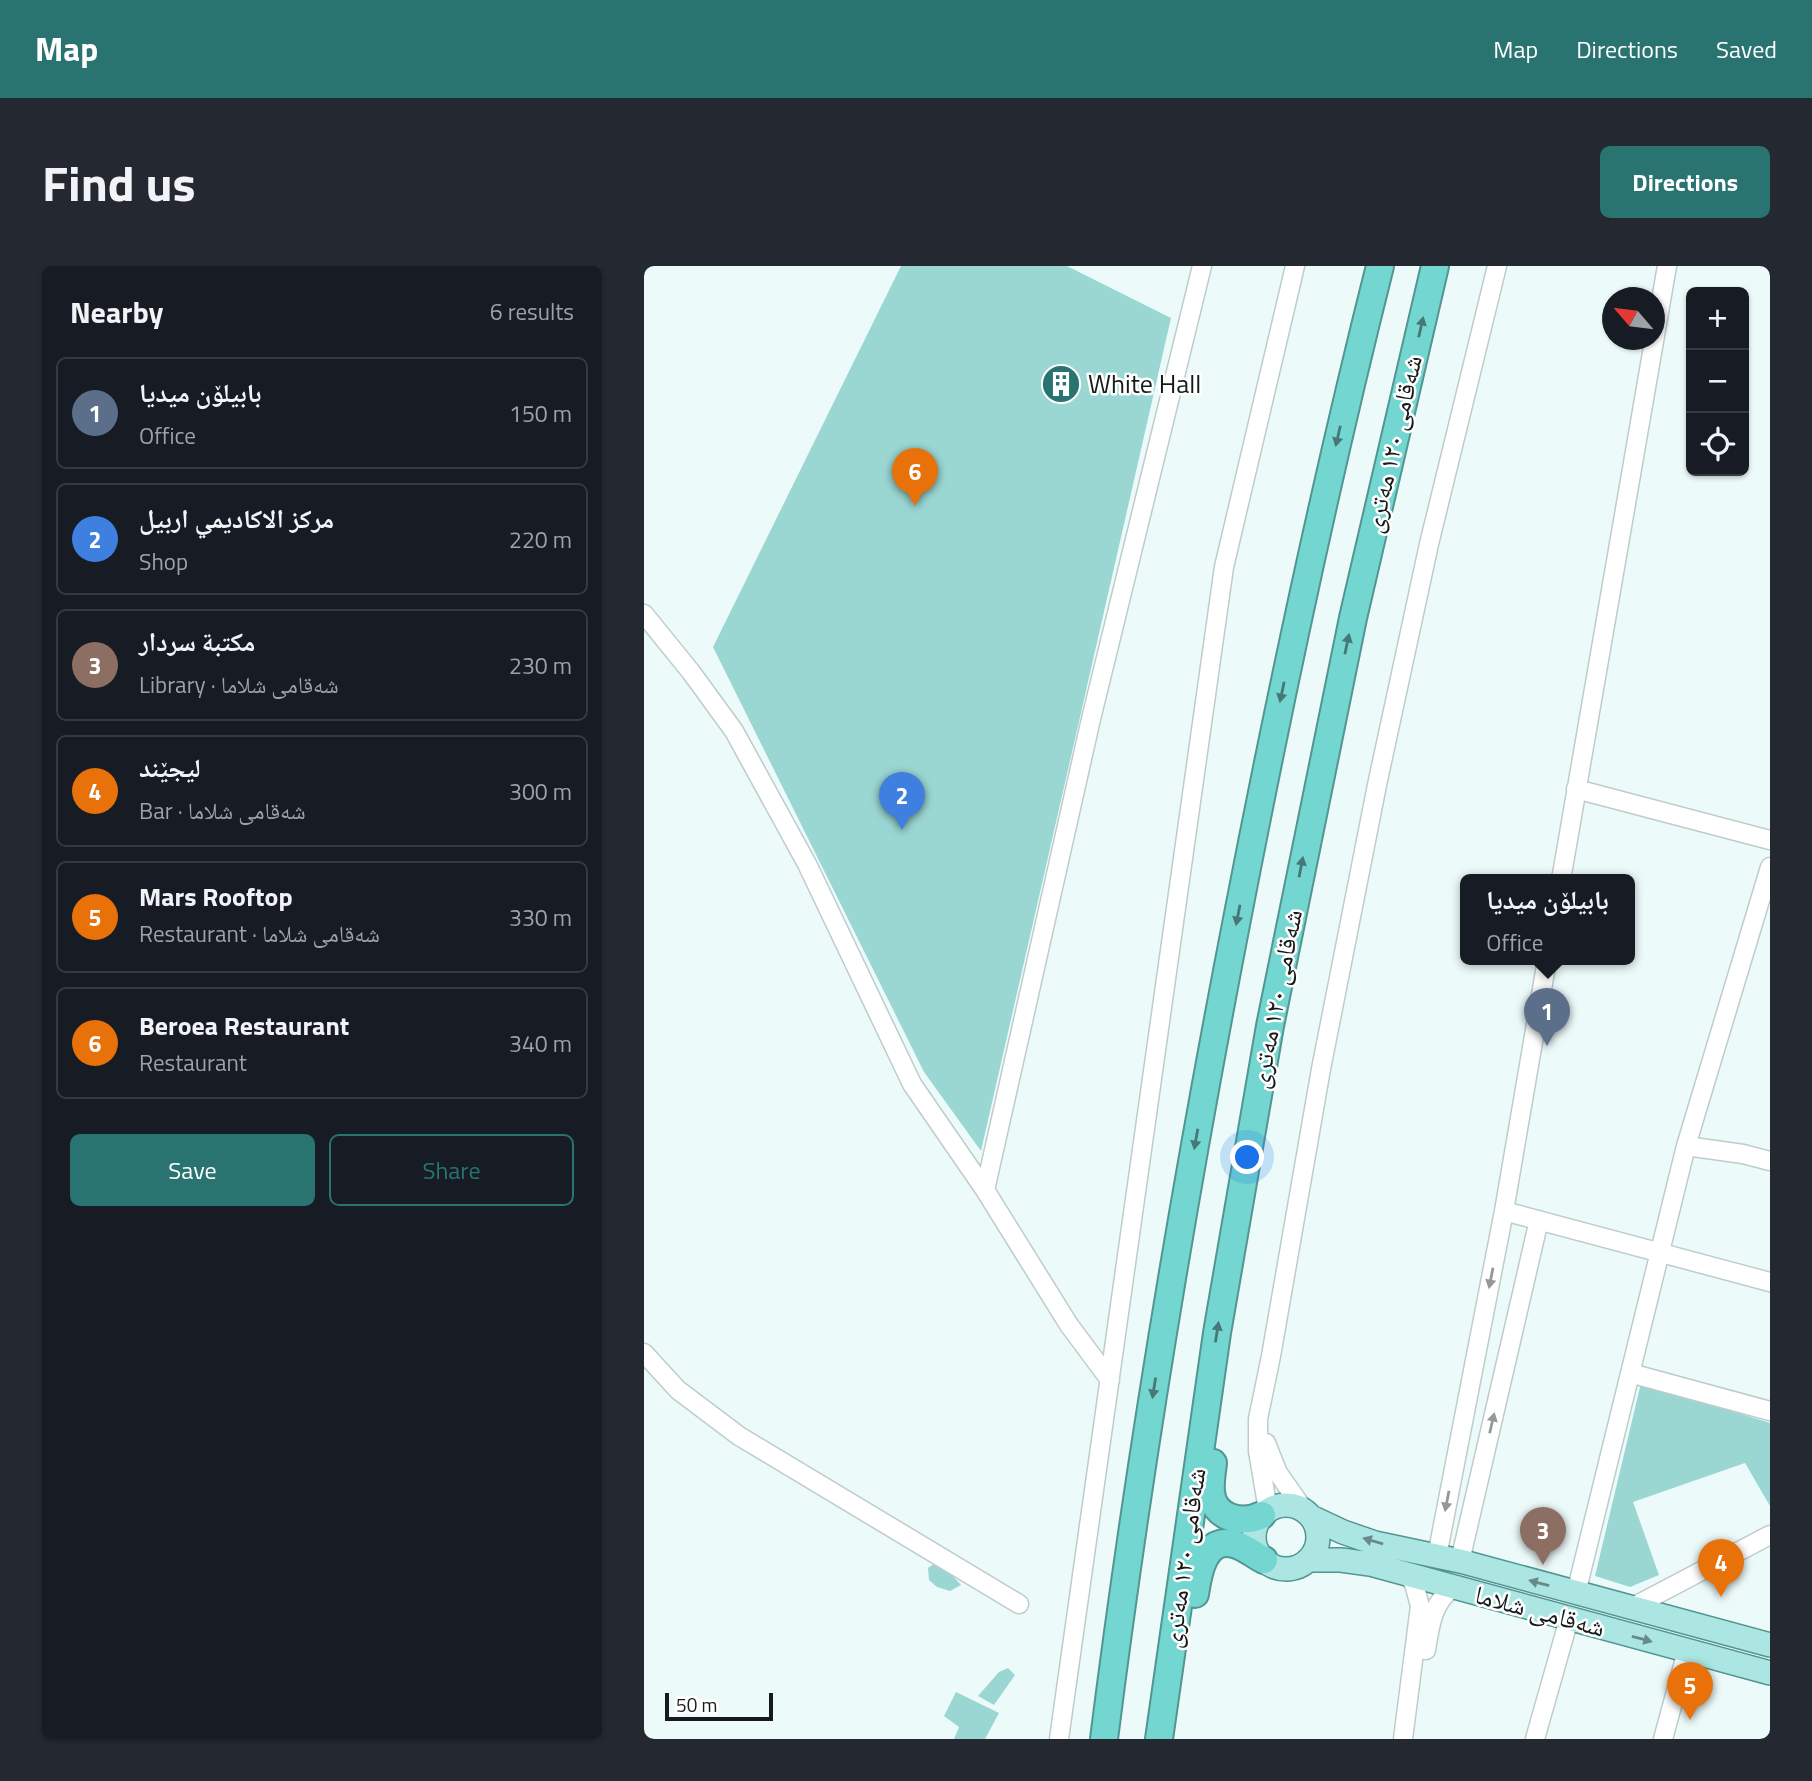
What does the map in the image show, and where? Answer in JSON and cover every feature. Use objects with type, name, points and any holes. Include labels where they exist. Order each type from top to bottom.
[{"type":"highway","name":"شەقامی ١٢٠ مەتری","points":[[1104,1739],[1138,1487],[1215,1033],[1304,584],[1380,266]]},
{"type":"highway","name":"شەقامی ١٢٠ مەتری","points":[[1159,1739],[1210,1381],[1270,1026],[1355,608],[1435,266]]},
{"type":"highway","points":[[1210,1381],[1216,1439],[1210,1489],[1213,1501],[1219,1511],[1235,1519],[1247,1520],[1265,1512]]},
{"type":"highway","points":[[1165,1693],[1188,1632],[1199,1570],[1206,1555],[1218,1545],[1233,1543],[1264,1560]]},
{"type":"main road","name":"شەقامی شلاما","points":[[1265,1512],[1286,1504],[1343,1532],[1375,1543],[1460,1561],[1770,1645]]},
{"type":"main road","points":[[1264,1560],[1257,1552],[1254,1531],[1265,1512]]},
{"type":"main road","points":[[1308,1513],[1316,1525],[1317,1544],[1308,1560]]},
{"type":"main road","name":"شەقامی شلاما","points":[[1264,1560],[1281,1568],[1290,1568],[1308,1560],[1356,1561],[1770,1673]]},
{"type":"street","points":[[985,1190],[1091,719],[1202,266]]},
{"type":"street","points":[[1059,1739],[1224,567],[1295,266]]},
{"type":"street","points":[[1265,1512],[1256,1436],[1321,1069],[1374,799],[1429,544],[1497,266]]},
{"type":"street","points":[[1561,874],[1667,266]]},
{"type":"street","points":[[644,614],[734,731],[807,864],[912,1084],[985,1190],[1069,1325],[1110,1380]]},
{"type":"street","points":[[1576,789],[1770,840]]},
{"type":"street","points":[[1576,1593],[1686,1146],[1770,867]]},
{"type":"street","points":[[1437,1556],[1504,1211],[1546,965]]},
{"type":"street","points":[[1686,1146],[1770,1160]]},
{"type":"street","points":[[1504,1211],[1770,1282]]},
{"type":"street","points":[[1460,1561],[1539,1220]]},
{"type":"street","points":[[644,1353],[678,1390],[739,1436],[1018,1604]]},
{"type":"street","points":[[1271,1356],[1272,1379],[1265,1440],[1278,1473],[1308,1513]]},
{"type":"street","points":[[1630,1373],[1770,1411]]},
{"type":"street","points":[[1630,1608],[1770,1535]]},
{"type":"street","points":[[1403,1739],[1420,1606],[1419,1595],[1408,1574]]},
{"type":"street","points":[[1406,1717],[1423,1661],[1434,1609],[1454,1587]]},
{"type":"street","points":[[1535,1739],[1569,1619]]},
{"type":"street","points":[[1663,1739],[1687,1651]]},
{"type":"shaded area","points":[[901,266],[1067,266],[1171,318],[981,1151],[924,1072],[713,647]]},
{"type":"shaded area","points":[[1641,1383],[1770,1423],[1770,1506],[1745,1463],[1633,1502],[1659,1575],[1630,1587],[1595,1576]]},
{"type":"shaded area","points":[[934,1564],[944,1566],[961,1585],[950,1591],[937,1587],[929,1580],[928,1568]]},
{"type":"shaded area","points":[[1008,1668],[1015,1675],[994,1705],[978,1696],[999,1672]]},
{"type":"shaded area","points":[[956,1692],[999,1713],[985,1739],[954,1739],[959,1727],[944,1716]]},
{"type":"place","name":"White Hall","points":[[1061,384]]},
{"type":"place","name":"Beroea Restaurant","points":[[915,506]]},
{"type":"place","name":"مركز الاكاديمي اربيل","points":[[902,830]]},
{"type":"place","name":"بابیلۆن میدیا","points":[[1547,1046]]},
{"type":"place","name":"مكتبة سردار","points":[[1543,1565]]},
{"type":"place","name":"لیجێند","points":[[1721,1597]]},
{"type":"place","name":"Mars Rooftop","points":[[1690,1720]]}]
